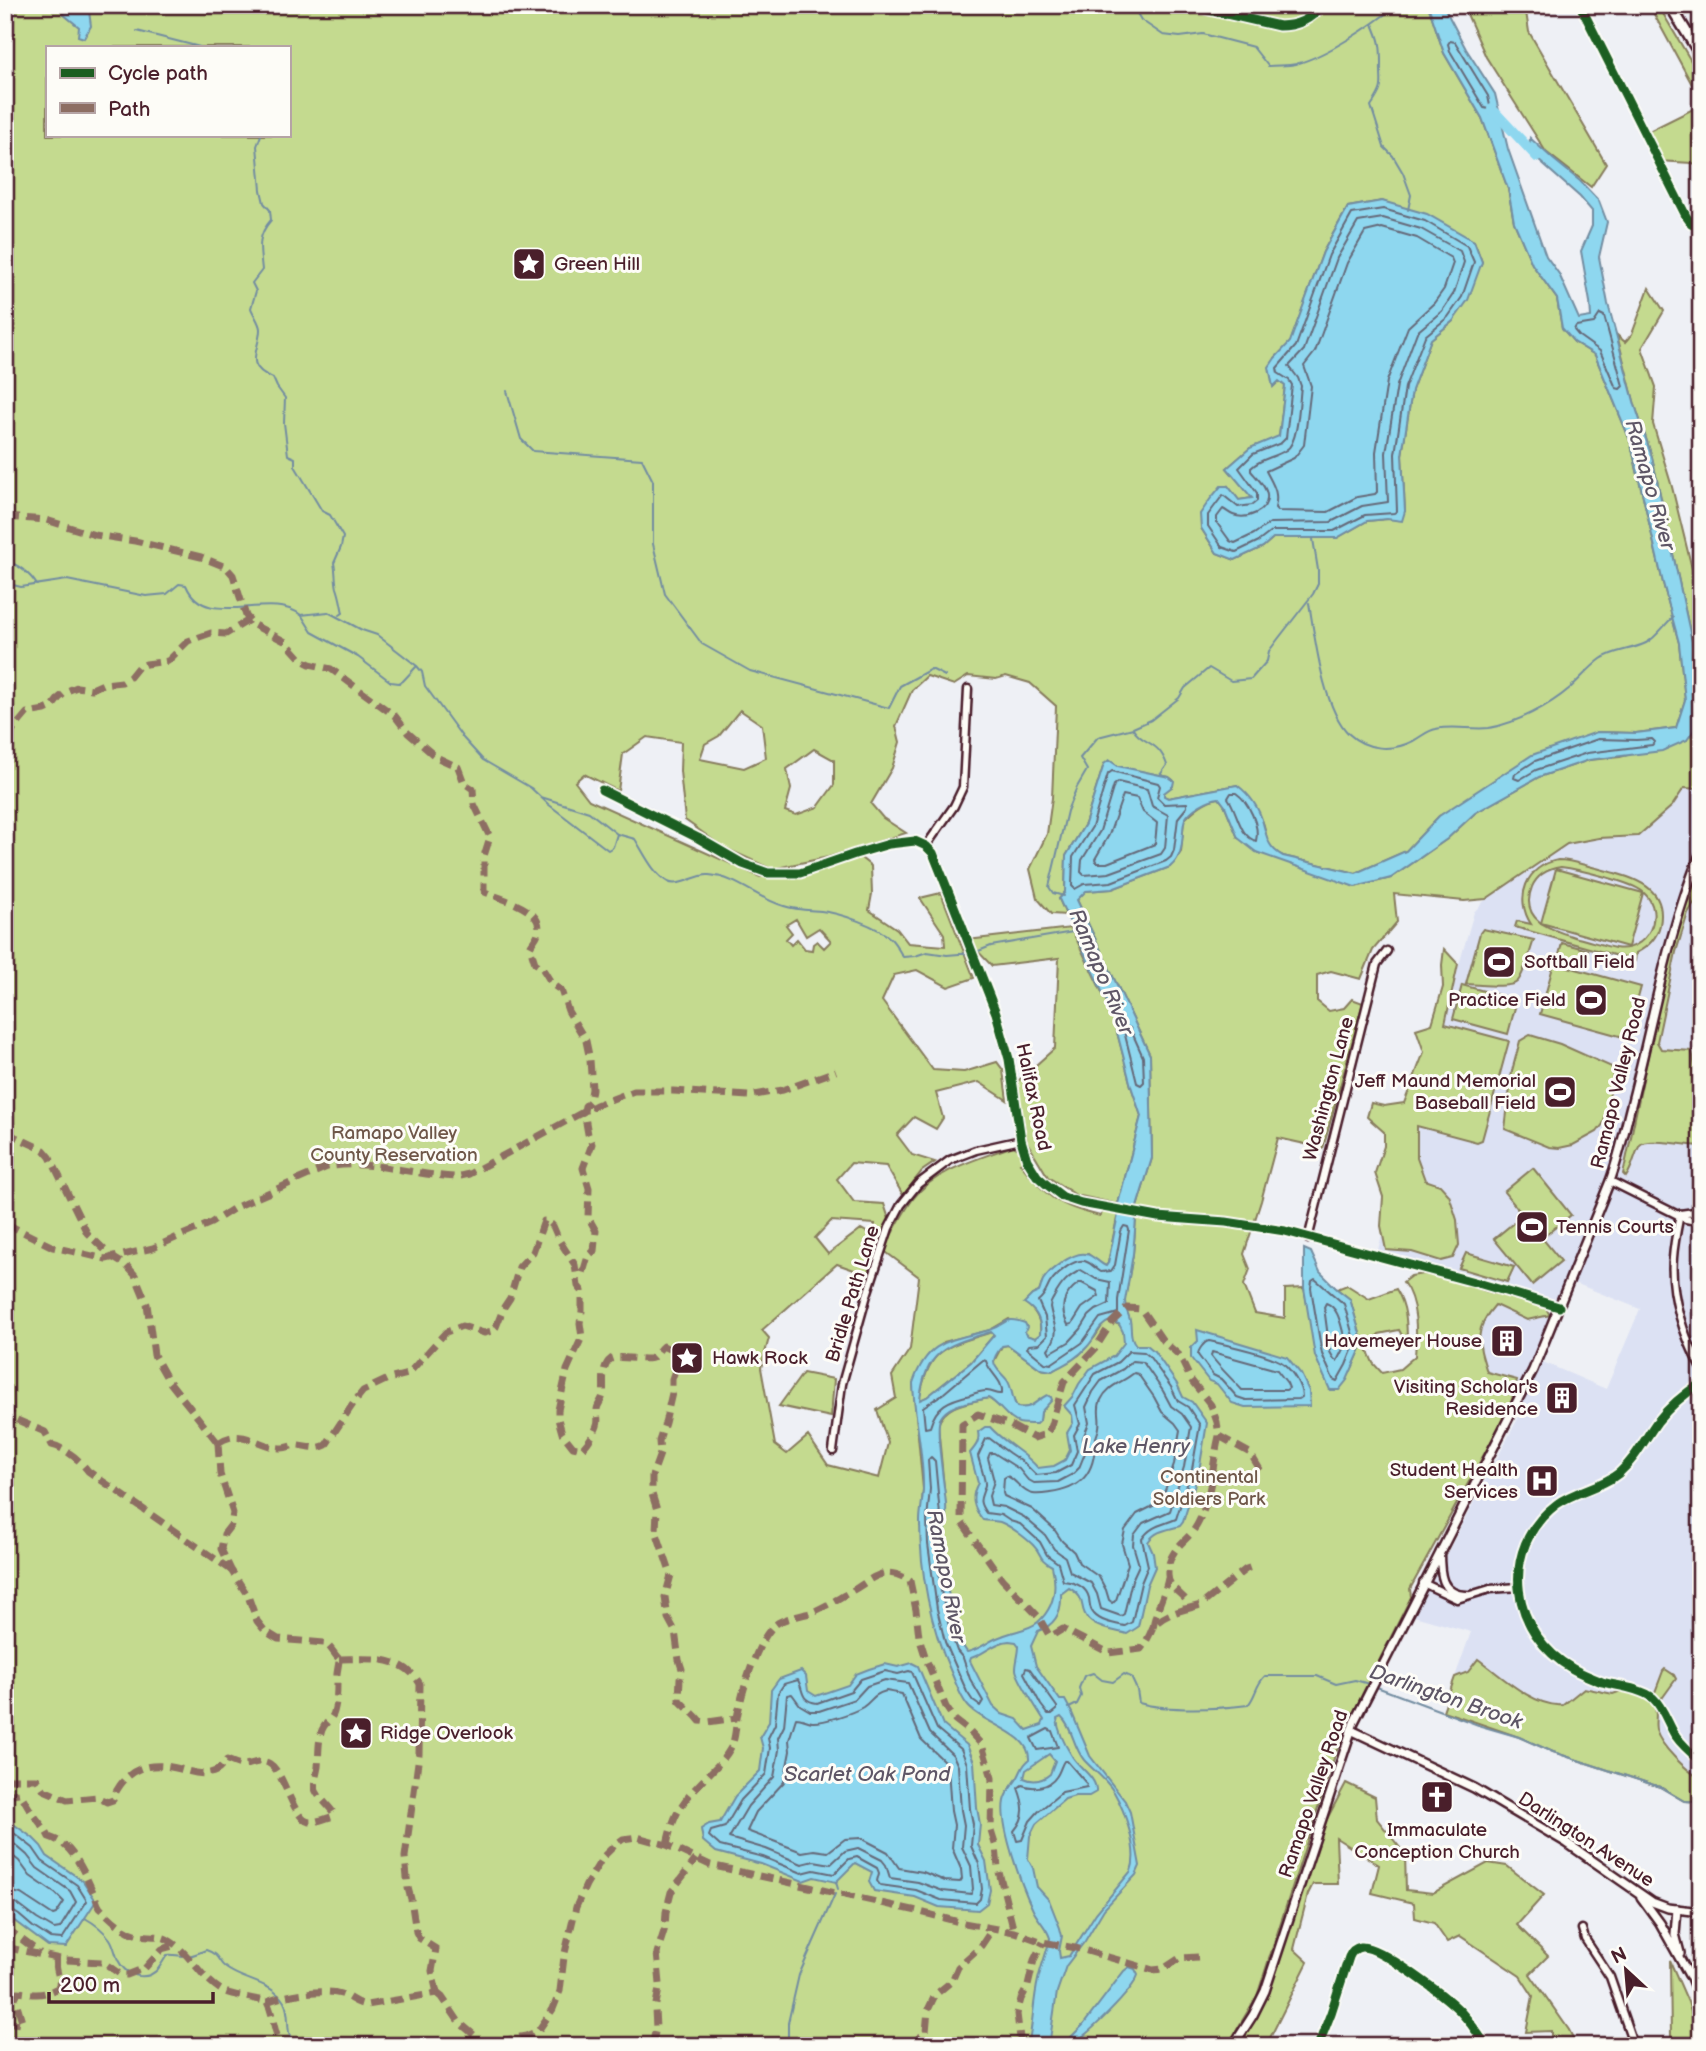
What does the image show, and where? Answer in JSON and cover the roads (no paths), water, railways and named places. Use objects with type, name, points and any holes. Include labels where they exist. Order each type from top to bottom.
[{"type":"highway","points":[[1671,5],[1701,56]]},
{"type":"highway","points":[[1695,5],[1701,15]]},
{"type":"main road","name":"Ramapo Valley Road","points":[[1233,2046],[1265,1991],[1351,1730],[1533,1370],[1610,1181],[1646,1052],[1668,946],[1701,852]]},
{"type":"main road","name":"Darlington Avenue","points":[[1351,1730],[1458,1780],[1557,1837],[1652,1902],[1701,1912]]},
{"type":"main road","points":[[1633,1888],[1653,1912],[1689,1975]]},
{"type":"main road","points":[[1676,1909],[1675,1934],[1701,2002]]},
{"type":"street","points":[[1187,5],[1279,26],[1291,26],[1306,20],[1322,5]]},
{"type":"street","points":[[1244,17],[1247,5]]},
{"type":"street","points":[[1580,5],[1686,216],[1691,223],[1701,227]]},
{"type":"street","points":[[602,790],[698,838],[743,864],[768,873],[800,873],[889,844],[915,841],[926,846],[954,806],[965,777],[968,689]]},
{"type":"street","name":"Halifax Road","points":[[926,846],[933,853],[988,990],[1003,1036],[1021,1140],[1032,1168],[1054,1191],[1074,1201],[1158,1217],[1227,1222],[1285,1231],[1559,1307]]},
{"type":"street","name":"Washington Lane","points":[[1308,1239],[1377,964],[1387,951]]},
{"type":"street","name":"Bridle Path Lane","points":[[833,1451],[842,1384],[867,1294],[889,1228],[901,1205],[918,1184],[950,1160],[976,1150],[1021,1140]]},
{"type":"street","points":[[1610,1181],[1690,1221],[1701,1222]]},
{"type":"street","points":[[1680,1214],[1701,1211]]},
{"type":"street","points":[[1680,1214],[1673,1257],[1676,1296],[1686,1338],[1701,1369]]},
{"type":"street","points":[[1701,1383],[1667,1411],[1635,1458],[1624,1468],[1612,1478],[1557,1504],[1537,1525],[1523,1553],[1519,1587],[1525,1617],[1549,1651],[1569,1667],[1591,1678],[1651,1697],[1681,1743],[1701,1761]]},
{"type":"street","points":[[1440,1551],[1440,1573],[1444,1583],[1454,1593],[1472,1595]]},
{"type":"street","points":[[1423,1583],[1457,1599],[1500,1587],[1519,1587]]},
{"type":"street","points":[[1582,1928],[1585,1939],[1610,1977],[1634,2046]]},
{"type":"street","points":[[1318,2046],[1349,1957],[1352,1951],[1360,1947],[1395,1962],[1450,2002],[1472,2024],[1486,2046]]},
{"type":"water","points":[[65,5],[84,5],[89,11],[91,26],[84,38],[78,36],[79,27],[63,14]]},
{"type":"water","name":"Lake Henry","points":[[1428,5],[1443,5],[1466,49],[1495,94],[1508,149],[1546,256],[1559,274],[1579,319],[1591,317],[1581,251],[1592,226],[1592,211],[1529,152],[1530,138],[1599,201],[1607,222],[1599,257],[1608,304],[1652,457],[1697,665],[1700,698],[1697,726],[1687,740],[1662,751],[1589,760],[1539,777],[1475,813],[1447,839],[1391,878],[1355,887],[1256,852],[1238,838],[1219,798],[1200,805],[1185,819],[1181,850],[1170,867],[1112,889],[1086,891],[1077,900],[1150,1055],[1152,1158],[1137,1207],[1125,1301],[1132,1336],[1136,1345],[1147,1345],[1154,1351],[1183,1397],[1192,1402],[1207,1423],[1199,1471],[1183,1522],[1180,1526],[1158,1533],[1148,1542],[1155,1567],[1147,1585],[1138,1627],[1127,1634],[1097,1626],[1086,1616],[1079,1596],[1069,1588],[1061,1594],[1057,1617],[1038,1631],[1031,1646],[1036,1666],[1060,1700],[1065,1700],[1090,1756],[1125,1801],[1130,1812],[1140,1866],[1136,1875],[1104,1909],[1066,1966],[1057,1992],[1049,2046],[1028,2046],[1038,1980],[1050,1938],[1023,1887],[1012,1856],[1003,1812],[1006,1794],[1029,1760],[1028,1751],[1015,1736],[968,1706],[958,1690],[937,1636],[922,1560],[920,1521],[923,1476],[913,1383],[919,1369],[933,1350],[952,1340],[1013,1320],[1025,1323],[1025,1332],[1035,1338],[1040,1334],[1039,1320],[1035,1312],[1024,1303],[1039,1292],[1046,1276],[1075,1255],[1086,1254],[1106,1266],[1108,1263],[1118,1204],[1141,1116],[1112,1013],[1059,899],[1065,892],[1066,856],[1085,824],[1104,764],[1109,760],[1118,766],[1169,777],[1174,781],[1173,786],[1164,793],[1168,798],[1237,785],[1256,807],[1269,842],[1278,853],[1356,873],[1406,851],[1439,816],[1532,755],[1597,732],[1636,733],[1676,728],[1685,700],[1679,643],[1630,440],[1595,355],[1574,342],[1562,328],[1557,299],[1532,264],[1514,222],[1508,189],[1482,118],[1444,53]],"holes":[[[1110,1321],[1119,1324],[1124,1343],[1114,1356],[1090,1369],[1064,1406],[1072,1415],[1073,1423],[1067,1433],[1070,1450],[1065,1460],[1054,1466],[1038,1468],[990,1427],[978,1432],[977,1443],[970,1453],[978,1483],[973,1498],[977,1511],[983,1520],[1004,1524],[1033,1545],[1052,1566],[1054,1589],[1048,1610],[1034,1625],[967,1652],[953,1617],[945,1571],[946,1510],[939,1447],[940,1419],[955,1406],[988,1398],[1014,1421],[1036,1424],[1040,1420],[1041,1412],[1052,1400],[1051,1397],[1047,1395],[1030,1406],[1017,1407],[1009,1383],[994,1364],[999,1349],[1008,1345],[1041,1369],[1052,1371],[1080,1354]],[[991,1332],[994,1335],[971,1362],[920,1400],[927,1370],[933,1360],[941,1352],[962,1341]],[[1004,1642],[1016,1642],[1019,1646],[1017,1673],[1044,1720],[1042,1725],[1027,1730],[1017,1719],[1002,1714],[993,1706],[970,1661],[971,1658]],[[1061,1717],[1080,1755],[1114,1792],[1126,1820],[1133,1853],[1131,1871],[1096,1913],[1069,1956],[1060,1958],[1060,1928],[1049,1900],[1037,1887],[1028,1859],[1030,1836],[1036,1824],[1065,1799],[1089,1796],[1096,1792],[1091,1777],[1075,1760],[1060,1733],[1057,1719]],[[1049,1754],[1055,1761],[1050,1774],[1044,1778],[1024,1778],[1026,1770]]]},
{"type":"water","points":[[1382,201],[1427,214],[1474,241],[1482,262],[1468,300],[1453,321],[1431,339],[1412,390],[1402,455],[1405,511],[1402,521],[1367,521],[1337,538],[1273,538],[1263,547],[1235,560],[1217,553],[1201,528],[1200,514],[1221,486],[1228,486],[1239,500],[1252,498],[1227,468],[1250,448],[1279,436],[1285,386],[1279,381],[1273,387],[1269,367],[1290,342],[1323,252],[1348,207]]},
{"type":"water","points":[[1304,1249],[1311,1252],[1320,1272],[1350,1299],[1363,1344],[1347,1380],[1339,1390],[1330,1390],[1315,1356],[1304,1288]]},
{"type":"water","points":[[1197,1330],[1287,1357],[1301,1374],[1309,1391],[1310,1406],[1245,1407],[1232,1403],[1217,1384],[1209,1381],[1191,1358],[1191,1348],[1198,1341]]},
{"type":"water","name":"Scarlet Oak Pond","points":[[912,1663],[918,1666],[943,1725],[967,1745],[974,1762],[980,1824],[978,1845],[986,1861],[990,1890],[987,1903],[978,1910],[939,1907],[915,1897],[874,1891],[869,1882],[872,1872],[855,1863],[836,1882],[814,1877],[803,1881],[761,1864],[716,1852],[703,1841],[701,1829],[720,1822],[735,1796],[760,1771],[763,1748],[760,1737],[769,1722],[771,1690],[779,1679],[801,1671],[806,1676],[808,1691],[816,1696],[848,1685],[856,1674],[869,1669],[885,1664],[898,1667]]},
{"type":"water","points":[[5,1818],[33,1838],[47,1856],[83,1881],[96,1901],[66,1947],[48,1946],[5,1914]]},
{"type":"water","points":[[1129,1967],[1135,1969],[1138,1975],[1128,1991],[1088,2032],[1072,2044],[1062,2046],[1083,2025]]},
{"type":"waterway","points":[[1132,5],[1141,20],[1163,35],[1180,37],[1203,34],[1253,47],[1268,66],[1296,64],[1322,54],[1362,31],[1397,5]]},
{"type":"waterway","points":[[1373,24],[1379,39],[1381,81],[1379,94],[1371,106],[1384,147],[1403,173],[1411,195],[1408,210]]},
{"type":"waterway","points":[[137,31],[196,46]]},
{"type":"waterway","name":"Ramapo River","points":[[1492,109],[1537,157]]},
{"type":"waterway","points":[[261,136],[257,146],[261,190],[264,203],[270,210],[271,220],[261,238],[262,270],[252,283],[256,291],[251,308],[260,329],[255,363],[273,378],[285,398],[284,423],[288,455],[295,458],[295,466],[322,511],[330,515],[343,537],[334,563],[343,613],[340,615]]},
{"type":"waterway","points":[[507,391],[521,439],[533,451],[642,459],[653,481],[653,544],[665,594],[702,644],[750,671],[889,708],[900,686],[931,669],[945,676]]},
{"type":"waterway","points":[[1064,896],[1053,893],[1049,887],[1067,811],[1087,770],[1080,758],[1098,737],[1133,728],[1151,720],[1179,698],[1185,688],[1209,668],[1231,681],[1251,679],[1267,661],[1269,651],[1318,584],[1313,539]]},
{"type":"waterway","points":[[5,561],[23,570],[37,585]]},
{"type":"waterway","points":[[5,583],[21,587],[67,580],[146,596],[167,594],[179,584],[186,585],[195,598],[207,606],[272,606],[288,608],[301,615],[328,612],[377,635],[417,666],[422,672],[425,686],[463,738],[483,760],[531,788],[608,850],[613,847],[617,834]]},
{"type":"waterway","points":[[1309,603],[1326,691],[1340,723],[1356,739],[1380,748],[1405,745],[1436,729],[1489,728],[1521,718],[1562,695],[1601,659],[1650,641],[1673,617]]},
{"type":"waterway","points":[[302,616],[312,632],[358,657],[391,682],[403,681],[416,667]]},
{"type":"waterway","points":[[1696,725],[1701,731]]},
{"type":"waterway","points":[[1133,729],[1141,738],[1155,746],[1163,757],[1167,765],[1160,775]]},
{"type":"waterway","points":[[541,797],[589,812],[617,834],[635,839],[653,869],[668,882],[677,883],[709,875],[729,880],[784,906],[848,917],[885,934],[903,957],[927,952],[947,955],[971,953]]},
{"type":"waterway","points":[[976,952],[991,946],[1073,932]]},
{"type":"waterway","name":"Darlington Brook","points":[[1069,1708],[1077,1704],[1081,1696],[1079,1688],[1084,1676],[1093,1673],[1102,1680],[1113,1682],[1124,1674],[1131,1677],[1139,1703],[1178,1708],[1248,1705],[1265,1676],[1317,1676],[1336,1684],[1355,1680],[1369,1684]]},
{"type":"waterway","name":"Darlington Brook","points":[[1374,1686],[1481,1726],[1519,1737],[1553,1752],[1660,1787],[1684,1801],[1701,1802]]},
{"type":"waterway","points":[[836,1882],[838,1889]]},
{"type":"waterway","points":[[788,2046],[788,2023],[799,1975],[835,1894]]},
{"type":"waterway","points":[[85,1918],[108,1936],[121,1965],[136,1975],[147,1976],[153,1973],[167,1955],[187,1956],[206,1950],[211,1952],[226,1968],[279,1995],[286,2008],[291,2038],[300,2046]]},
{"type":"waterway","points":[[323,2046],[345,2046]]},
{"type":"place","name":"Green Hill","points":[[529,264]]},
{"type":"place","name":"Softball Field","points":[[1499,962]]},
{"type":"place","name":"Practice Field","points":[[1591,1000]]},
{"type":"place","name":"Jeff Maund Memorial Baseball Field","points":[[1560,1092]]},
{"type":"place","name":"Tennis Courts","points":[[1532,1227]]},
{"type":"place","name":"Havemeyer House","points":[[1507,1341]]},
{"type":"place","name":"Hawk Rock","points":[[687,1358]]},
{"type":"place","name":"Visiting Scholar's Residence","points":[[1562,1398]]},
{"type":"place","name":"Student Health Services","points":[[1542,1481]]},
{"type":"place","name":"Ridge Overlook","points":[[356,1733]]},
{"type":"place","name":"Immaculate Conception Church","points":[[1437,1797]]},
{"type":"park label","name":"Ramapo Valley County Reservation","points":[[394,1144]]},
{"type":"park label","name":"Continental Soldiers Park","points":[[1209,1488]]}]
